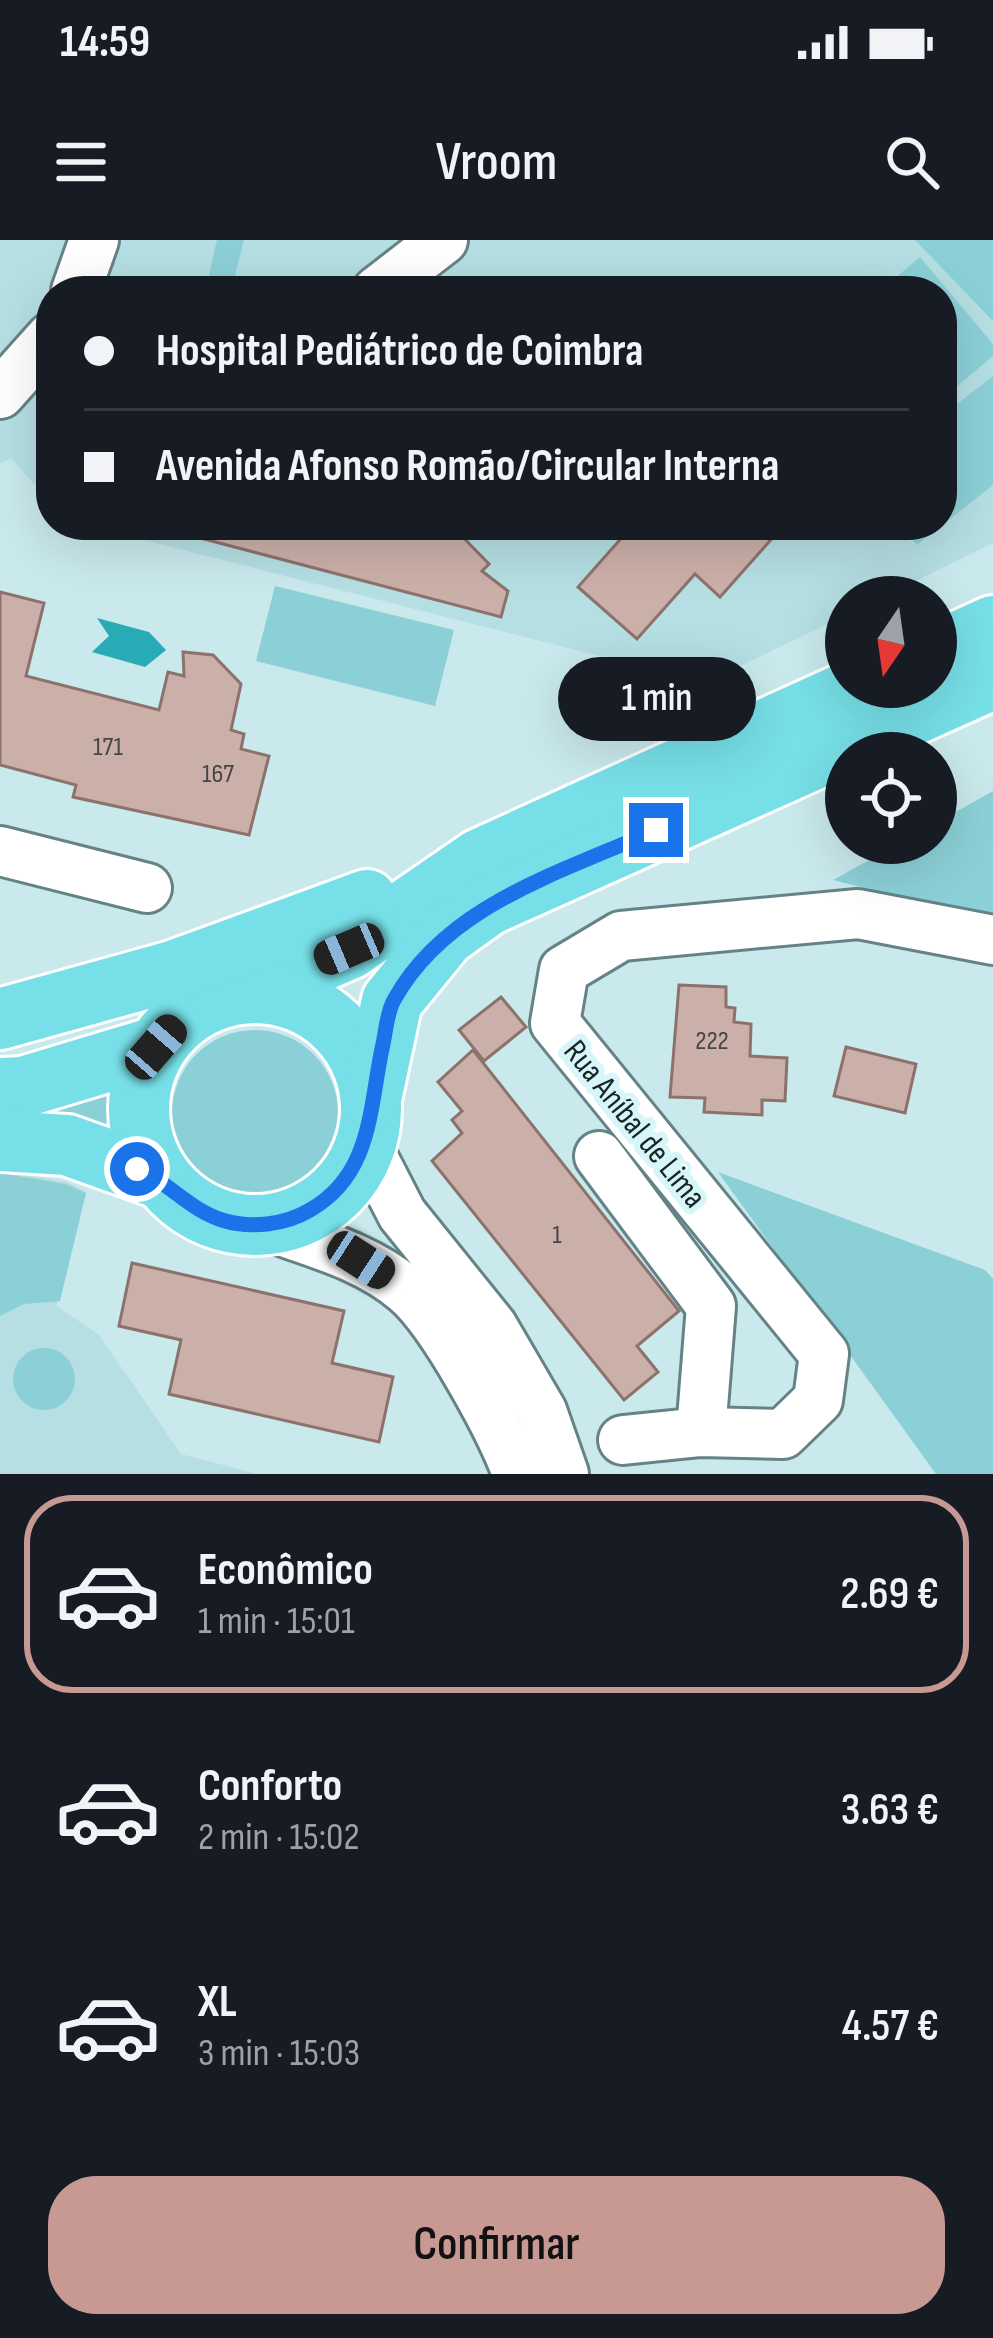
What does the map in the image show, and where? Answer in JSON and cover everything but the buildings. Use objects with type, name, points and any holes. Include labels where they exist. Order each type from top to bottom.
[{"type":"main road","points":[[957,642],[993,626]]},
{"type":"main road","points":[[480,859],[349,949],[247,992],[211,1001],[180,1019],[156,1047],[143,1072],[139,1128],[162,1179],[190,1206],[225,1222],[264,1225],[298,1217],[328,1200],[351,1175],[368,1122],[392,1001],[445,936],[488,905],[993,679]]},
{"type":"main road","points":[[0,1019],[173,971],[480,859],[825,702]]},
{"type":"main road","points":[[247,992],[283,996],[330,1022],[362,1064],[368,1122]]},
{"type":"main road","points":[[0,1088],[23,1087],[156,1047]]},
{"type":"main road","points":[[0,1141],[67,1144],[162,1179]]},
{"type":"street","points":[[81,276],[94,240]]},
{"type":"street","points":[[396,276],[443,240]]},
{"type":"street","points":[[0,394],[36,354]]},
{"type":"street","points":[[0,851],[147,888]]},
{"type":"street","name":"Rua Aníbal de Lima","points":[[609,1457],[701,1432],[783,1434],[818,1400],[824,1354],[555,1023],[563,970],[621,936],[858,914],[993,940]]},
{"type":"street","points":[[368,1122],[402,1214],[493,1327],[542,1411],[564,1474]]},
{"type":"street","points":[[599,1156],[711,1306],[701,1432]]},
{"type":"street","points":[[264,1225],[361,1260],[410,1292],[498,1424],[517,1474]]},
{"type":"street","points":[[542,1411],[609,1457]]},
{"type":"shaded area","points":[[0,240],[993,240],[993,543],[926,576],[825,576],[825,625],[705,683],[144,540],[957,540],[957,276],[36,276],[36,487],[11,458],[0,464]]},
{"type":"shaded area","points":[[217,240],[244,240],[235,276],[209,276]]},
{"type":"shaded area","points":[[915,240],[993,240],[993,321],[957,284],[957,276],[950,276]]},
{"type":"shaded area","points":[[920,257],[936,276],[898,276]]},
{"type":"shaded area","points":[[957,301],[993,344],[993,356],[957,386]]},
{"type":"shaded area","points":[[993,376],[993,485],[957,513],[957,404]]},
{"type":"shaded area","points":[[275,586],[454,630],[435,706],[256,661]]},
{"type":"shaded area","points":[[97,618],[149,632],[166,650],[145,667],[92,652],[109,636]]},
{"type":"shaded area","points":[[993,791],[993,920],[833,880],[862,864],[957,864],[957,811]]},
{"type":"shaded area","points":[[255,1030],[287,1036],[314,1054],[332,1081],[338,1113],[332,1145],[314,1172],[287,1190],[255,1196],[223,1190],[196,1172],[178,1145],[172,1113],[178,1081],[196,1054],[223,1036]]},
{"type":"shaded area","points":[[115,1080],[115,1136],[13,1104]]},
{"type":"shaded area","points":[[0,1171],[67,1182],[84,1191],[57,1306],[99,1335],[181,1454],[257,1474],[0,1474]]},
{"type":"shaded area","points":[[718,1172],[985,1270],[993,1279],[993,1474],[936,1474]]},
{"type":"shaded area","points":[[0,1173],[66,1184],[86,1193],[60,1301],[24,1304],[0,1316]]},
{"type":"shaded area","points":[[44,1348],[66,1357],[75,1379],[66,1401],[44,1410],[22,1401],[13,1379],[22,1357]]},
{"type":"route","points":[[137,1169],[162,1179],[190,1206],[225,1222],[264,1225],[298,1217],[328,1200],[351,1175],[366,1144],[392,1001],[445,936],[488,905],[656,830]]}]
